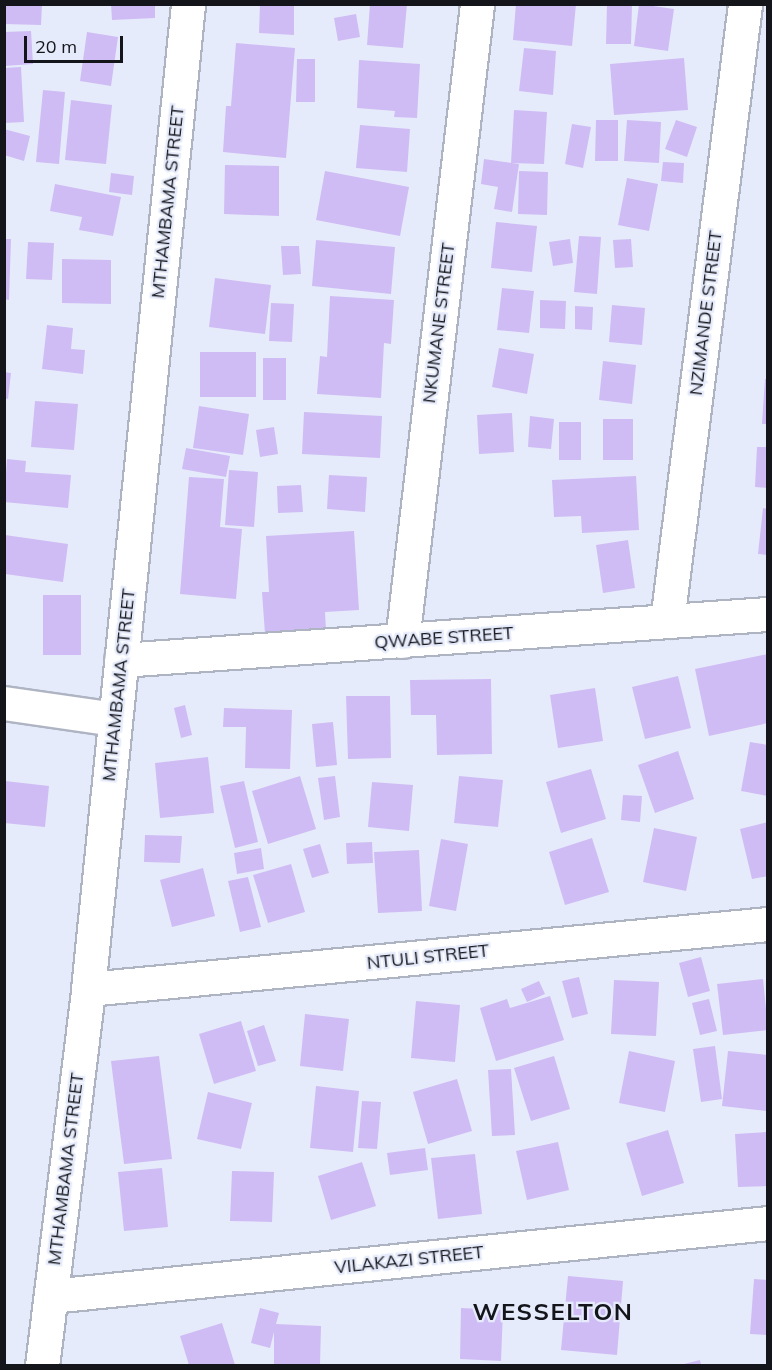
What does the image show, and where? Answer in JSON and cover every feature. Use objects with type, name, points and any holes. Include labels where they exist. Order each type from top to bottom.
[{"type":"street","name":"MTHAMBAMA STREET","points":[[42,1365],[88,989],[188,4]]},
{"type":"street","name":"NKUMANE STREET","points":[[402,641],[477,4]]},
{"type":"street","name":"NZIMANDE STREET","points":[[667,621],[745,4]]},
{"type":"street","name":"QWABE STREET","points":[[121,660],[768,614]]},
{"type":"street","points":[[4,703],[115,719]]},
{"type":"street","name":"NTULI STREET","points":[[88,989],[768,924]]},
{"type":"street","name":"VILAKAZI STREET","points":[[51,1296],[768,1223]]},
{"type":"building","points":[[4,4],[42,4],[41,25],[4,24]]},
{"type":"building","points":[[111,4],[155,4],[155,18],[112,20]]},
{"type":"building","points":[[260,4],[294,4],[294,35],[259,33]]},
{"type":"building","points":[[370,4],[407,4],[403,48],[367,45]]},
{"type":"building","points":[[516,4],[576,4],[572,46],[513,40]]},
{"type":"building","points":[[607,4],[632,4],[631,44],[606,44]]},
{"type":"building","points":[[639,4],[674,9],[668,51],[634,46]]},
{"type":"building","points":[[356,14],[360,37],[338,41],[334,18]]},
{"type":"building","points":[[31,31],[33,64],[4,66],[4,32]]},
{"type":"building","points":[[87,32],[118,37],[111,86],[80,81]]},
{"type":"building","points":[[236,43],[295,48],[286,158],[223,152],[226,106],[231,106]]},
{"type":"building","points":[[524,48],[556,51],[553,95],[519,91]]},
{"type":"building","points":[[684,58],[688,110],[614,115],[610,64]]},
{"type":"building","points":[[297,59],[315,59],[315,102],[296,102]]},
{"type":"building","points":[[359,60],[420,64],[417,118],[394,117],[395,111],[357,108]]},
{"type":"building","points":[[21,67],[24,122],[4,123],[4,68]]},
{"type":"building","points":[[43,90],[65,92],[59,164],[36,162]]},
{"type":"building","points":[[71,100],[112,105],[106,164],[65,160]]},
{"type":"building","points":[[514,110],[547,112],[544,164],[511,163]]},
{"type":"building","points":[[596,120],[618,120],[618,161],[595,161]]},
{"type":"building","points":[[627,120],[661,122],[659,163],[624,161]]},
{"type":"building","points":[[676,120],[697,127],[687,157],[665,149]]},
{"type":"building","points":[[572,124],[591,127],[583,168],[565,164]]},
{"type":"building","points":[[360,125],[410,129],[407,172],[356,168]]},
{"type":"building","points":[[4,129],[30,136],[24,161],[4,155]]},
{"type":"building","points":[[484,159],[519,164],[512,212],[494,209],[498,187],[481,184]]},
{"type":"building","points":[[663,162],[684,163],[683,183],[661,181]]},
{"type":"building","points":[[225,165],[279,166],[279,216],[224,214]]},
{"type":"building","points":[[325,171],[409,187],[400,236],[316,220]]},
{"type":"building","points":[[519,171],[548,172],[547,215],[518,214]]},
{"type":"building","points":[[111,173],[134,176],[132,195],[109,192]]},
{"type":"building","points":[[627,178],[658,184],[649,231],[618,225]]},
{"type":"building","points":[[55,184],[121,197],[113,236],[79,230],[82,217],[50,211]]},
{"type":"building","points":[[496,222],[537,226],[532,272],[491,268]]},
{"type":"building","points":[[579,236],[601,237],[597,294],[574,292]]},
{"type":"building","points":[[4,239],[11,239],[9,300],[4,299]]},
{"type":"building","points":[[570,239],[573,263],[553,266],[549,242]]},
{"type":"building","points":[[631,239],[633,267],[615,268],[613,240]]},
{"type":"building","points":[[316,240],[395,247],[391,294],[312,286]]},
{"type":"building","points":[[28,242],[54,243],[52,280],[26,279]]},
{"type":"building","points":[[281,246],[299,246],[301,274],[283,275]]},
{"type":"building","points":[[62,259],[111,260],[111,304],[62,303]]},
{"type":"building","points":[[215,278],[271,285],[265,334],[209,327]]},
{"type":"building","points":[[502,288],[534,291],[529,333],[497,330]]},
{"type":"building","points":[[330,296],[394,300],[391,344],[384,343],[381,398],[317,394],[320,356],[327,357]]},
{"type":"building","points":[[540,300],[566,301],[565,329],[540,328]]},
{"type":"building","points":[[271,303],[294,304],[292,342],[269,341]]},
{"type":"building","points":[[612,305],[645,308],[642,345],[609,342]]},
{"type":"building","points":[[575,306],[593,307],[592,330],[575,329]]},
{"type":"building","points":[[47,325],[73,328],[71,349],[85,350],[83,374],[42,369]]},
{"type":"building","points":[[499,348],[534,354],[527,394],[492,387]]},
{"type":"building","points":[[200,352],[256,352],[256,397],[200,397]]},
{"type":"building","points":[[263,358],[286,358],[286,400],[263,400]]},
{"type":"building","points":[[603,361],[636,365],[632,404],[599,400]]},
{"type":"building","points":[[4,372],[11,373],[8,399],[4,398]]},
{"type":"building","points":[[765,379],[768,379],[768,424],[762,424]]},
{"type":"building","points":[[35,401],[78,404],[74,450],[31,447]]},
{"type":"building","points":[[199,406],[249,414],[243,455],[193,448]]},
{"type":"building","points":[[304,412],[382,416],[380,458],[302,454]]},
{"type":"building","points":[[512,413],[514,452],[479,454],[477,415]]},
{"type":"building","points":[[530,416],[554,419],[551,449],[528,447]]},
{"type":"building","points":[[603,419],[633,419],[633,460],[603,460]]},
{"type":"building","points":[[559,422],[581,422],[581,460],[559,460]]},
{"type":"building","points":[[274,427],[278,454],[260,457],[256,430]]},
{"type":"building","points":[[757,447],[768,447],[768,488],[755,487]]},
{"type":"building","points":[[186,448],[230,456],[226,477],[182,469]]},
{"type":"building","points":[[7,459],[26,461],[25,472],[71,475],[68,508],[4,502]]},
{"type":"building","points":[[229,470],[258,472],[254,527],[225,525]]},
{"type":"building","points":[[329,475],[367,477],[365,512],[327,509]]},
{"type":"building","points":[[636,476],[639,530],[582,533],[581,516],[554,517],[552,480]]},
{"type":"building","points":[[189,477],[224,479],[220,527],[242,529],[236,599],[180,594]]},
{"type":"building","points":[[301,485],[303,512],[278,513],[277,486]]},
{"type":"building","points":[[763,508],[768,509],[768,555],[758,554]]},
{"type":"building","points":[[354,531],[359,610],[325,612],[326,630],[265,634],[262,592],[269,592],[266,536]]},
{"type":"building","points":[[5,535],[68,544],[63,582],[5,574]]},
{"type":"building","points":[[628,540],[635,588],[603,593],[596,545]]},
{"type":"building","points":[[43,595],[81,595],[81,655],[43,655]]},
{"type":"building","points":[[768,654],[768,723],[709,736],[695,669]]},
{"type":"building","points":[[678,676],[691,728],[645,739],[632,687]]},
{"type":"building","points":[[491,679],[492,754],[437,755],[436,715],[411,715],[410,680]]},
{"type":"building","points":[[595,688],[603,741],[558,748],[550,695]]},
{"type":"building","points":[[346,696],[390,696],[391,758],[348,759]]},
{"type":"building","points":[[185,705],[192,735],[181,738],[174,708]]},
{"type":"building","points":[[224,708],[292,710],[290,769],[245,768],[246,727],[223,727]]},
{"type":"building","points":[[333,722],[337,765],[316,767],[312,724]]},
{"type":"building","points":[[750,742],[768,745],[768,796],[741,791]]},
{"type":"building","points":[[678,751],[694,799],[655,813],[638,765]]},
{"type":"building","points":[[208,757],[214,813],[160,818],[155,763]]},
{"type":"building","points":[[591,769],[606,819],[561,833],[546,782]]},
{"type":"building","points":[[300,776],[316,829],[268,844],[252,791]]},
{"type":"building","points":[[335,776],[340,817],[324,820],[318,778]]},
{"type":"building","points":[[459,776],[503,780],[498,827],[454,823]]},
{"type":"building","points":[[5,781],[49,786],[45,827],[4,823]]},
{"type":"building","points":[[244,781],[258,842],[235,848],[220,786]]},
{"type":"building","points":[[372,782],[413,785],[409,831],[368,827]]},
{"type":"building","points":[[623,795],[642,796],[640,822],[621,820]]},
{"type":"building","points":[[768,822],[768,876],[752,879],[740,829]]},
{"type":"building","points":[[654,828],[697,837],[686,891],[643,882]]},
{"type":"building","points":[[145,835],[182,836],[180,863],[144,862]]},
{"type":"building","points":[[592,838],[609,892],[565,905],[549,852]]},
{"type":"building","points":[[441,839],[468,844],[456,911],[429,906]]},
{"type":"building","points":[[372,842],[373,863],[347,864],[346,843]]},
{"type":"building","points":[[320,844],[329,873],[312,878],[303,849]]},
{"type":"building","points":[[261,848],[264,869],[237,874],[234,853]]},
{"type":"building","points":[[419,850],[422,911],[378,913],[374,852]]},
{"type":"building","points":[[291,864],[305,912],[268,923],[253,875]]},
{"type":"building","points":[[203,868],[215,916],[172,927],[160,880]]},
{"type":"building","points":[[248,877],[261,927],[240,932],[228,881]]},
{"type":"building","points":[[701,957],[710,991],[688,997],[679,963]]},
{"type":"building","points":[[579,977],[588,1014],[572,1018],[562,981]]},
{"type":"building","points":[[763,979],[768,1030],[723,1035],[717,984]]},
{"type":"building","points":[[614,980],[659,982],[656,1036],[611,1034]]},
{"type":"building","points":[[539,981],[545,994],[527,1002],[521,989]]},
{"type":"building","points":[[550,996],[564,1040],[496,1061],[480,1008],[507,999],[510,1008]]},
{"type":"building","points":[[709,999],[717,1031],[700,1035],[692,1003]]},
{"type":"building","points":[[416,1001],[460,1005],[455,1062],[411,1058]]},
{"type":"building","points":[[305,1014],[349,1019],[343,1071],[300,1066]]},
{"type":"building","points":[[241,1021],[256,1071],[214,1084],[199,1034]]},
{"type":"building","points":[[264,1025],[276,1061],[258,1066],[247,1031]]},
{"type":"building","points":[[715,1046],[722,1099],[701,1102],[693,1049]]},
{"type":"building","points":[[629,1051],[675,1061],[665,1112],[619,1103]]},
{"type":"building","points":[[728,1051],[768,1055],[766,1111],[722,1106]]},
{"type":"building","points":[[159,1056],[172,1159],[124,1164],[111,1061]]},
{"type":"building","points":[[554,1056],[570,1109],[531,1121],[514,1068]]},
{"type":"building","points":[[511,1069],[515,1135],[492,1136],[488,1070]]},
{"type":"building","points":[[457,1079],[472,1131],[428,1144],[413,1092]]},
{"type":"building","points":[[316,1086],[359,1091],[353,1152],[310,1148]]},
{"type":"building","points":[[208,1092],[252,1103],[241,1149],[197,1139]]},
{"type":"building","points":[[362,1101],[381,1102],[377,1149],[358,1148]]},
{"type":"building","points":[[668,1130],[684,1183],[642,1196],[626,1143]]},
{"type":"building","points":[[768,1132],[768,1186],[738,1187],[735,1134]]},
{"type":"building","points":[[558,1142],[569,1190],[527,1200],[516,1151]]},
{"type":"building","points":[[425,1148],[428,1170],[390,1175],[387,1153]]},
{"type":"building","points":[[475,1154],[482,1214],[438,1219],[431,1158]]},
{"type":"building","points":[[362,1162],[376,1206],[331,1220],[318,1176]]},
{"type":"building","points":[[162,1168],[168,1227],[124,1231],[118,1172]]},
{"type":"building","points":[[232,1171],[274,1172],[272,1222],[230,1221]]},
{"type":"building","points":[[568,1276],[623,1281],[617,1355],[561,1350]]},
{"type":"building","points":[[754,1279],[768,1280],[768,1335],[750,1334]]},
{"type":"building","points":[[260,1308],[279,1313],[276,1324],[321,1326],[320,1365],[274,1365],[274,1332],[270,1348],[251,1343]]},
{"type":"building","points":[[461,1308],[503,1310],[501,1361],[460,1359]]},
{"type":"building","points":[[222,1323],[235,1365],[189,1365],[180,1336]]},
{"type":"building","points":[[700,1360],[701,1365],[680,1365]]},
{"type":"district","name":"WESSELTON","points":[[553,1312]]}]
